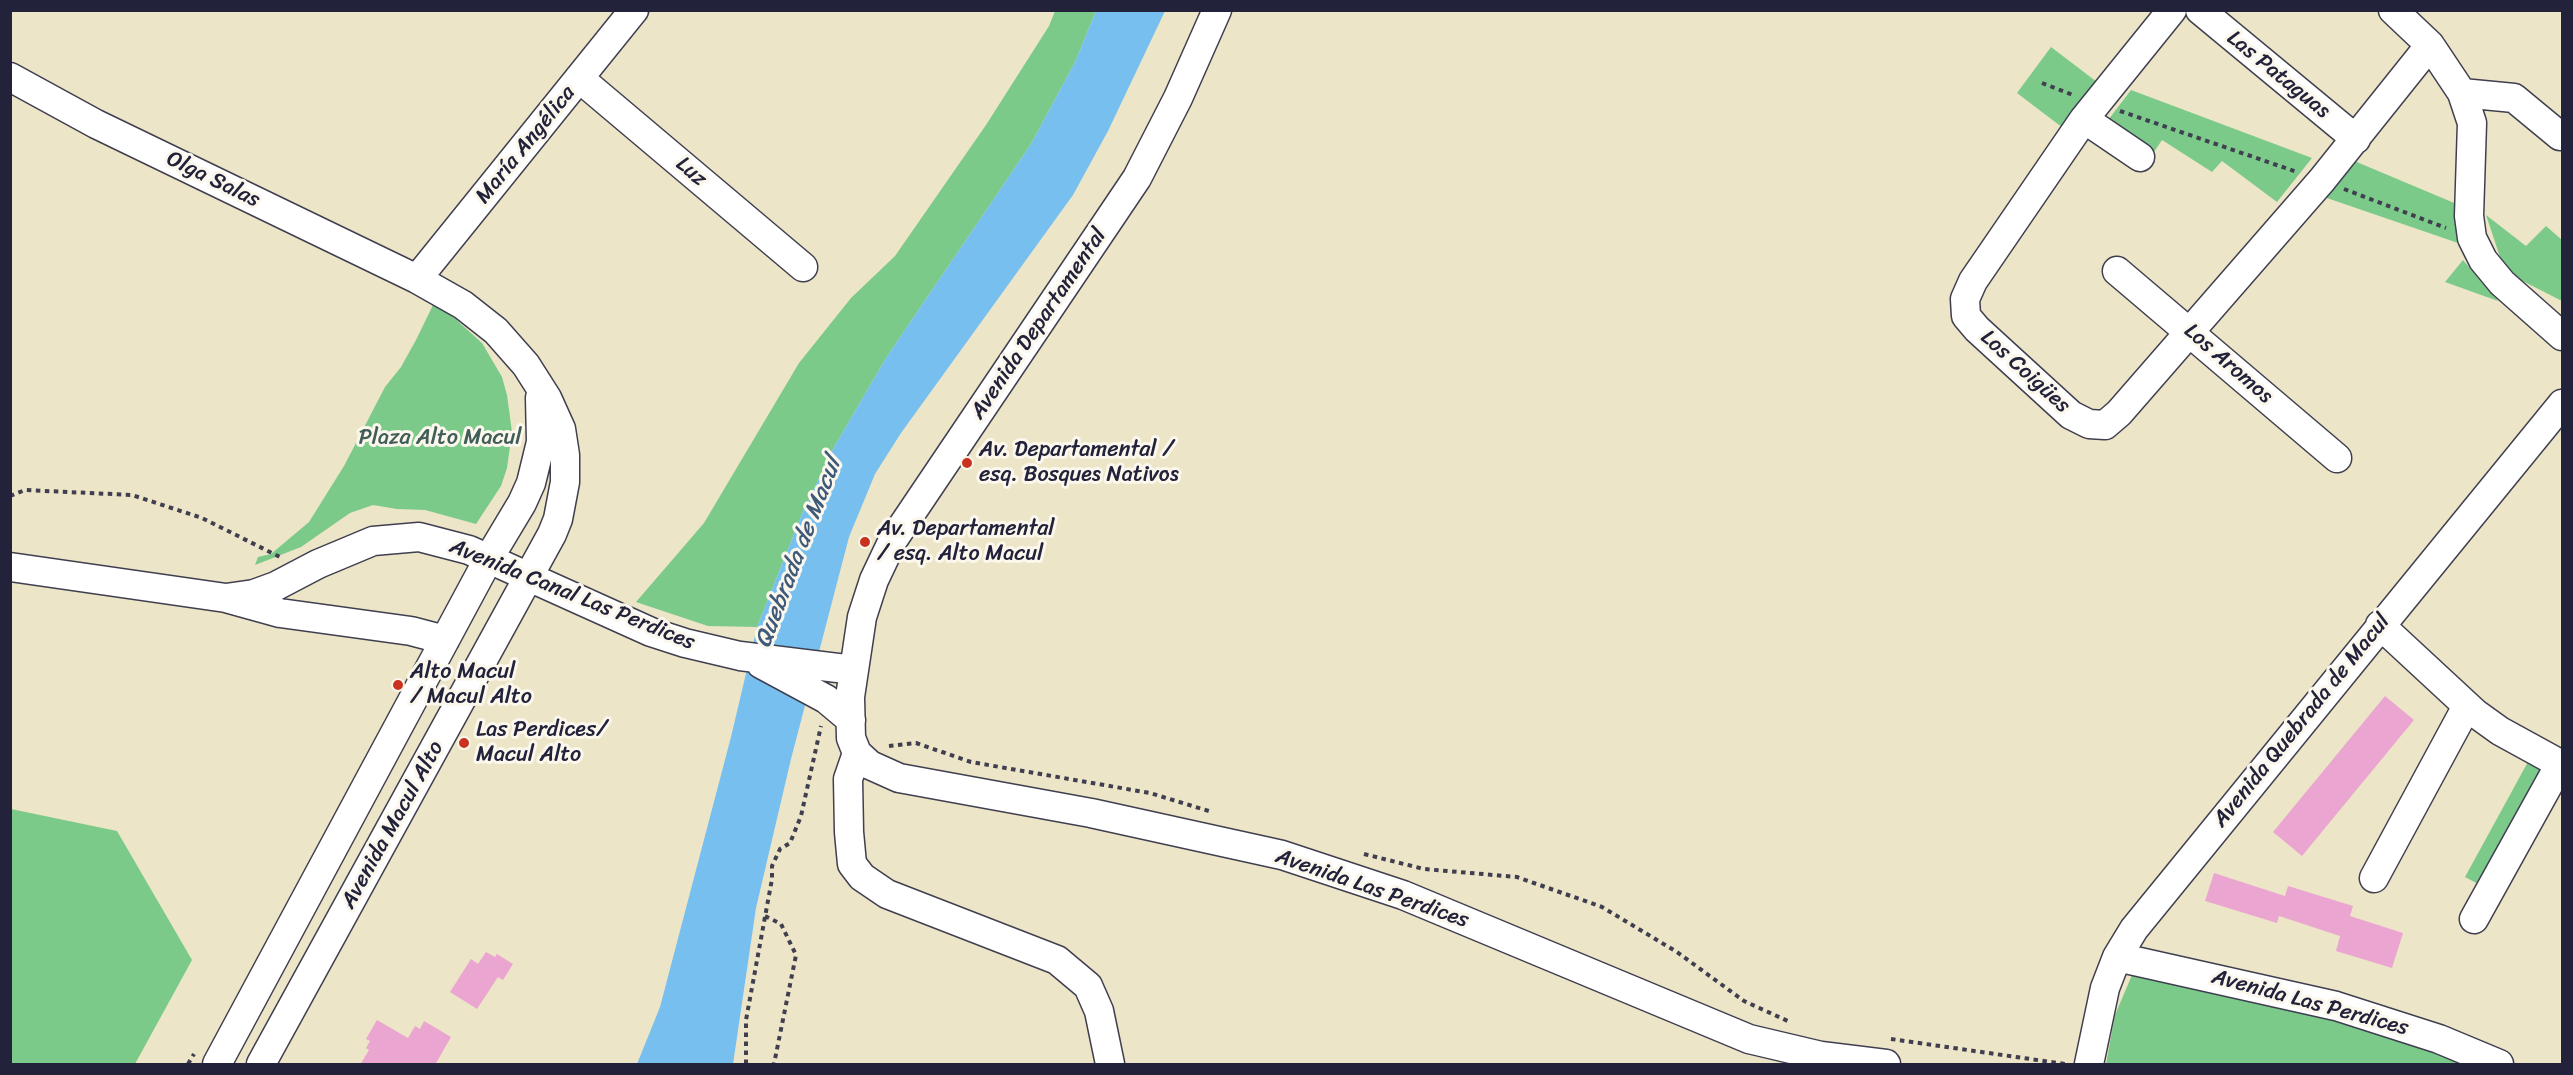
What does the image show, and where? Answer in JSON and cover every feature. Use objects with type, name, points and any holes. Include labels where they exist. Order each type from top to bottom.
[{"type":"street","name":"María Angélica","points":[[417,279],[634,10]]},
{"type":"street","name":"Avenida Departamental","points":[[854,670],[862,617],[874,580],[893,540],[1137,178],[1174,108],[1217,10]]},
{"type":"street","name":"Los Coigües","points":[[2172,10],[2090,111],[1972,281],[1965,299],[1966,316],[1977,329],[2072,415],[2089,424],[2105,425],[2119,413],[2322,180],[2430,45]]},
{"type":"street","name":"Las Pataguas","points":[[2200,10],[2355,138]]},
{"type":"street","points":[[2393,10],[2430,45],[2462,93],[2472,123],[2469,216],[2472,238],[2483,260],[2502,283],[2562,336]]},
{"type":"street","name":"Olga Salas","points":[[10,77],[96,124],[417,279]]},
{"type":"street","name":"Luz","points":[[579,78],[803,267]]},
{"type":"street","points":[[2462,93],[2514,98],[2560,136]]},
{"type":"street","points":[[2090,111],[2140,157]]},
{"type":"street","name":"Los Aromos","points":[[2117,271],[2190,330],[2337,458]]},
{"type":"street","name":"Avenida Macul Alto","points":[[261,1065],[558,519],[565,482],[565,455],[561,429],[547,398],[512,347],[480,317],[441,290],[417,279]]},
{"type":"street","points":[[2502,283],[2562,312]]},
{"type":"street","name":"Avenida Macul Alto","points":[[217,1065],[489,558],[522,503],[538,461],[542,423],[537,384]]},
{"type":"street","name":"Avenida Quebrada de Macul","points":[[2089,1065],[2105,988],[2117,957],[2152,905],[2562,404]]},
{"type":"street","name":"Avenida Canal Las Perdices","points":[[226,598],[254,594],[276,586],[318,564],[373,541],[402,537],[435,539],[489,558],[651,632],[710,650],[744,656],[820,686]]},
{"type":"street","name":"Avenida Canal Las Perdices","points":[[10,567],[226,598],[280,613],[411,631],[445,640]]},
{"type":"street","points":[[2380,626],[2466,706],[2500,731],[2561,765],[2474,919]]},
{"type":"street","points":[[850,720],[820,686],[854,670],[850,720],[851,738],[856,753],[848,779],[852,864],[862,877],[887,894],[1057,960],[1088,986],[1099,1011],[1110,1065]]},
{"type":"street","points":[[2374,878],[2466,706]]},
{"type":"street","name":"Avenida Las Perdices","points":[[856,753],[870,765],[899,778],[1091,813],[1282,855],[1326,868],[1403,895],[1749,1039],[1824,1060],[1886,1065]]},
{"type":"street","name":"Avenida Las Perdices","points":[[2117,957],[2336,1006],[2439,1039],[2499,1065]]},
{"type":"path","points":[[2042,83],[2090,111],[2322,180],[2472,238]]},
{"type":"path","points":[[10,496],[25,490],[132,495],[202,518],[276,557],[301,556],[318,564]]},
{"type":"path","points":[[746,1065],[746,1020],[772,866],[780,849],[790,843],[801,816],[820,686]]},
{"type":"path","points":[[765,915],[781,924],[796,955],[774,1065]]},
{"type":"green space","points":[[1055,11],[1096,11],[1075,62],[1031,144],[886,358],[833,449],[802,514],[757,627],[708,626],[636,602],[704,523],[799,363],[851,298],[895,256],[986,125],[1049,26]]},
{"type":"green space","points":[[2051,47],[2097,82],[2063,128],[2017,93]]},
{"type":"green space","points":[[2131,90],[2312,158],[2277,202],[2222,161],[2212,172],[2162,140],[2154,152],[2105,124]]},
{"type":"green space","points":[[2352,160],[2459,205],[2461,244],[2321,196]]},
{"type":"green space","points":[[2486,215],[2526,246],[2546,226],[2562,240],[2562,301],[2505,272]]},
{"type":"green space","points":[[2463,260],[2498,301],[2445,282]]},
{"type":"green space","name":"Plaza Alto Macul","points":[[433,305],[451,315],[482,343],[502,377],[507,395],[512,432],[507,468],[501,486],[476,524],[425,510],[373,505],[350,513],[301,547],[255,565],[258,557],[271,554],[309,522],[344,466],[385,387],[401,367]]},
{"type":"green space","points":[[2529,760],[2542,767],[2542,777],[2482,886],[2465,877]]},
{"type":"green space","points":[[11,809],[117,831],[192,960],[135,1064],[11,1064]]},
{"type":"green space","points":[[2132,975],[2244,997],[2332,1019],[2434,1051],[2465,1064],[2106,1064],[2115,1015]]},
{"type":"water","name":"Quebrada de Macul","points":[[1096,11],[1165,11],[1108,131],[1073,195],[901,433],[875,474],[849,537],[791,759],[756,908],[733,1064],[637,1064],[660,1007],[731,737],[757,627],[802,514],[833,449],[886,358],[1031,144],[1075,62]]},
{"type":"building","points":[[2385,696],[2414,720],[2302,856],[2273,832]]},
{"type":"building","points":[[2214,873],[2285,896],[2288,886],[2353,906],[2350,916],[2403,933],[2392,968],[2336,951],[2340,936],[2279,916],[2277,923],[2205,901]]},
{"type":"building","points":[[486,952],[495,957],[497,954],[513,964],[503,980],[498,977],[477,1009],[450,992],[471,959],[478,964]]},
{"type":"building","points":[[377,1020],[408,1038],[415,1026],[420,1029],[424,1021],[451,1037],[435,1065],[360,1065],[369,1050],[366,1048],[370,1041],[366,1039]]},
{"type":"place","name":"Av. Departamental / esq. Bosques Nativos","points":[[967,463]]},
{"type":"place","name":"Av. Departamental / esq. Alto Macul","points":[[865,542]]},
{"type":"place","name":"Alto Macul / Macul Alto","points":[[398,685]]},
{"type":"place","name":"Las Perdices/ Macul Alto","points":[[464,743]]}]
